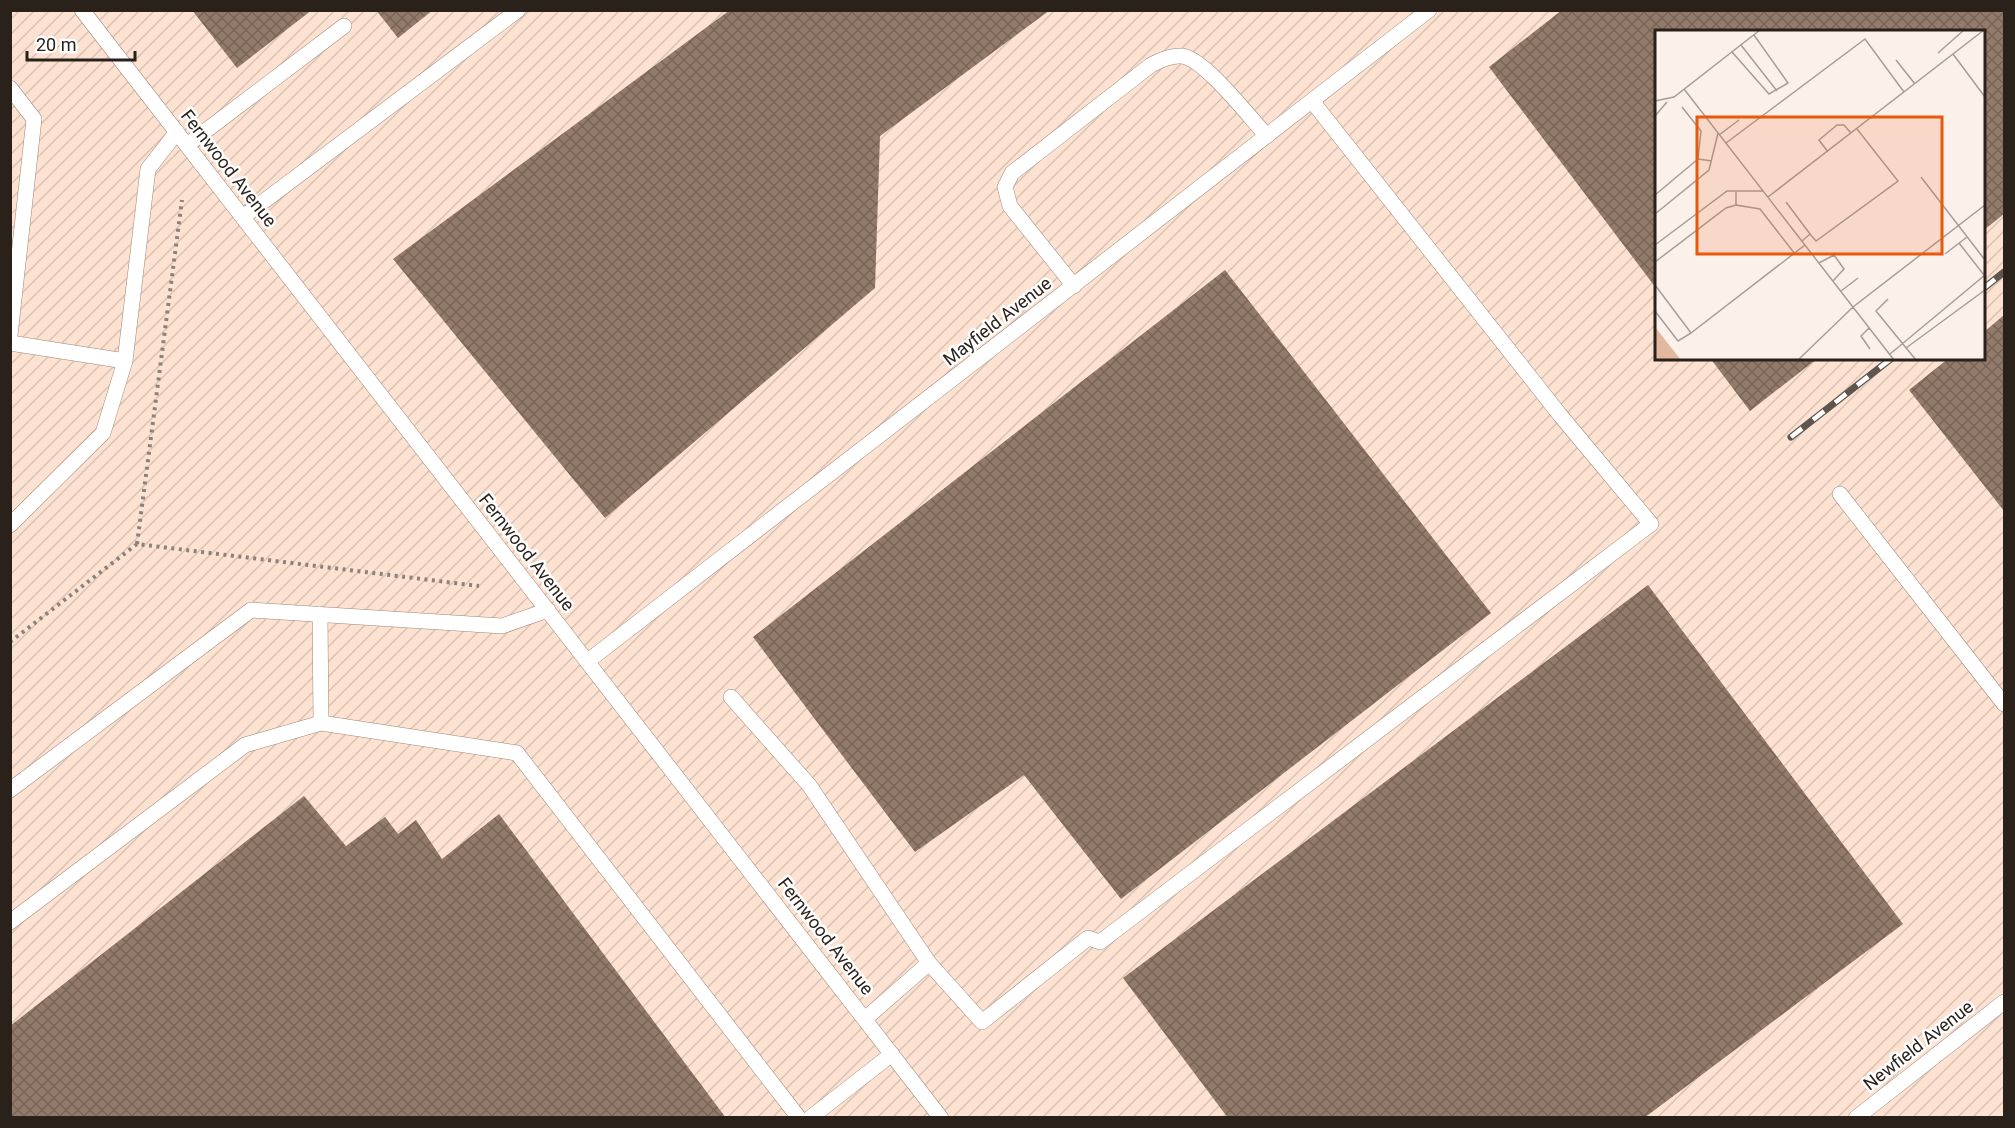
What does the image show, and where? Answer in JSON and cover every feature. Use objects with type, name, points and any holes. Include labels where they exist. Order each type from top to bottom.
[{"type":"lane","name":"Fernwood Avenue","points":[[82,10],[941,1118]]},
{"type":"lane","points":[[243,217],[518,10]]},
{"type":"lane","name":"Mayfield Avenue","points":[[588,661],[1428,10]]},
{"type":"lane","points":[[187,145],[345,26]]},
{"type":"lane","points":[[1074,286],[1010,206],[1005,187],[1012,173],[1151,64],[1165,58],[1183,56],[1205,68],[1267,136]]},
{"type":"lane","points":[[10,88],[34,119],[10,335]]},
{"type":"lane","points":[[731,697],[809,785],[929,963],[982,1022],[1088,938],[1100,942],[1651,524],[1553,406],[1312,101]]},
{"type":"lane","points":[[10,525],[103,433],[125,361],[148,169],[177,132]]},
{"type":"lane","points":[[10,343],[125,361]]},
{"type":"lane","points":[[1840,494],[2004,704]]},
{"type":"lane","points":[[10,790],[251,610],[502,626],[548,610]]},
{"type":"lane","points":[[320,614],[321,723]]},
{"type":"lane","points":[[10,922],[244,745],[321,723],[517,753],[799,1118]]},
{"type":"lane","points":[[866,1019],[929,963]]},
{"type":"lane","name":"Newfield Avenue","points":[[1856,1118],[2004,1002]]},
{"type":"lane","points":[[810,1118],[892,1054]]},
{"type":"path","points":[[137,544],[182,200]]},
{"type":"path","points":[[10,642],[137,544],[479,586]]},
{"type":"shaded area","points":[[11,11],[2004,11],[2004,1117],[11,1117]]},
{"type":"building","points":[[192,10],[312,10],[237,68]]},
{"type":"building","points":[[376,10],[433,10],[398,38]]},
{"type":"building","points":[[730,10],[1050,10],[880,136],[875,288],[605,518],[393,259]]},
{"type":"building","points":[[1562,10],[2004,10],[2004,214],[1985,229],[1985,30],[1655,30],[1655,287],[1489,67]]},
{"type":"building","points":[[1225,270],[1491,613],[1121,899],[1024,775],[915,852],[753,637]]},
{"type":"building","points":[[2004,315],[2004,511],[1909,390],[1946,360],[1985,360],[1985,331]]},
{"type":"building","points":[[1712,360],[1815,360],[1750,411]]},
{"type":"building","points":[[1648,585],[1903,924],[1644,1118],[1228,1118],[1123,978]]},
{"type":"building","points":[[304,796],[346,846],[385,817],[398,834],[416,820],[442,859],[499,814],[726,1118],[10,1118],[10,1026]]},
{"type":"railway","points":[[1985,287],[2004,272]]},
{"type":"railway","points":[[1791,437],[1889,360]]}]
